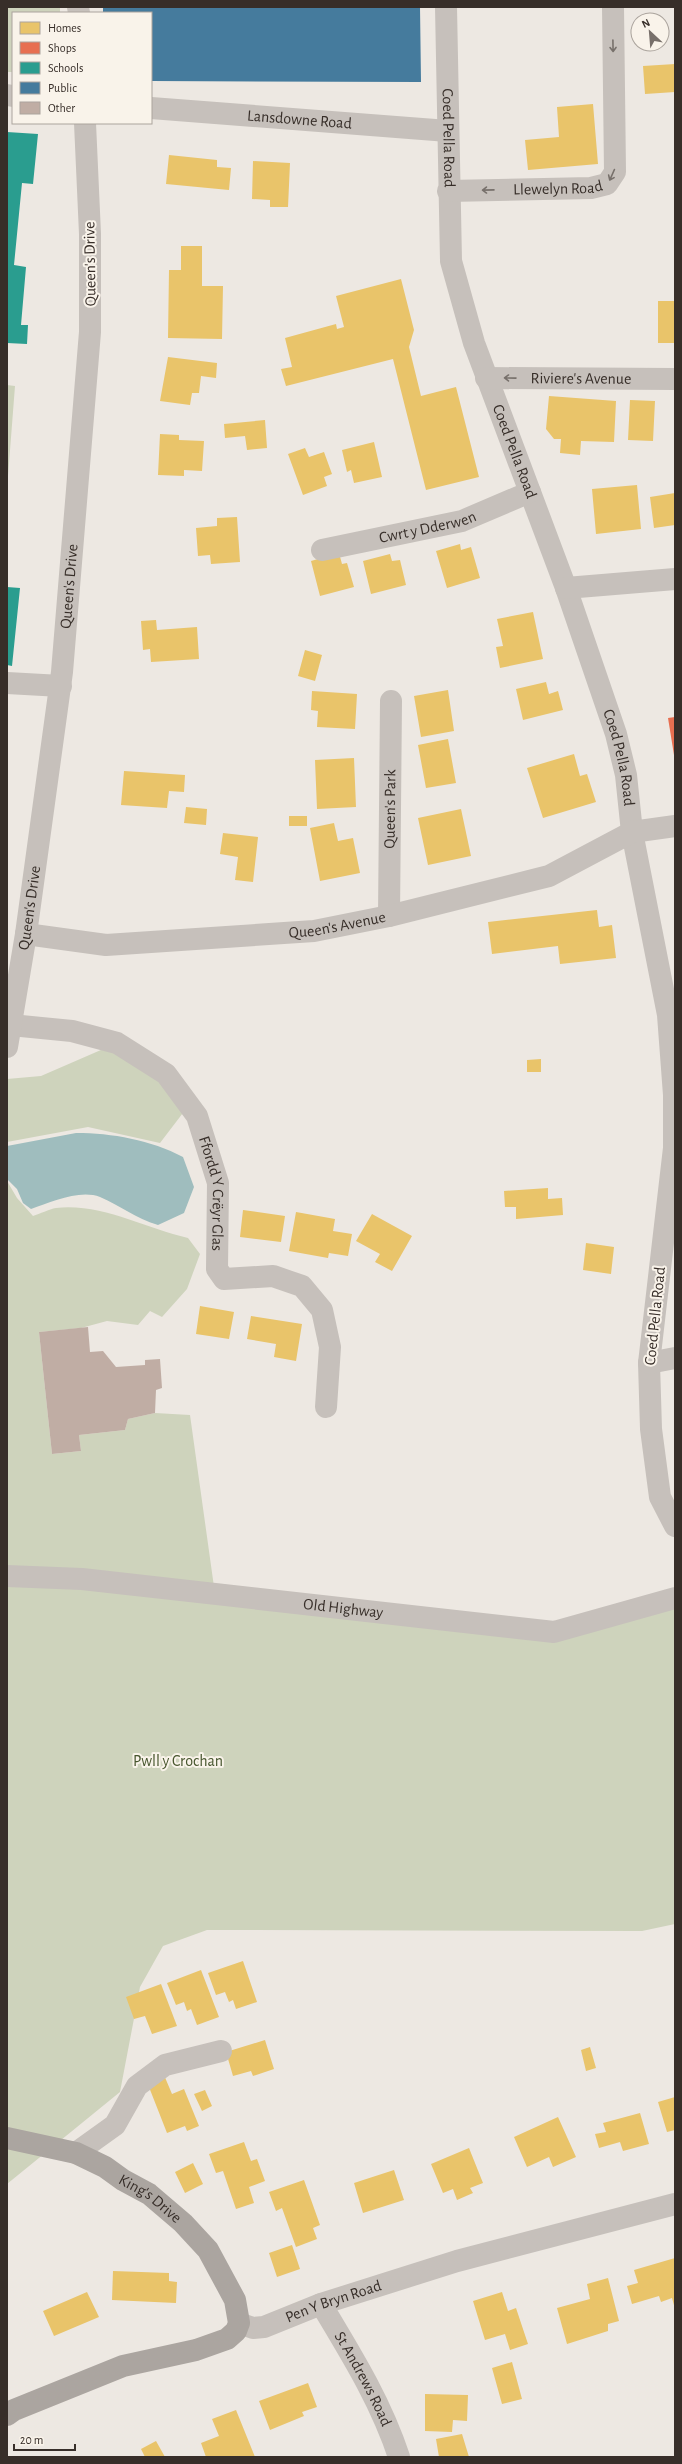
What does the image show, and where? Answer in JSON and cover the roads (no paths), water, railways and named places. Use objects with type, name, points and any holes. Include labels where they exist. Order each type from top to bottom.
[{"type":"main road","name":"King's Drive","points":[[7,2138],[76,2154],[105,2167],[123,2180],[149,2194],[183,2223],[208,2250],[235,2300],[239,2323]]},
{"type":"main road","points":[[7,2415],[14,2410],[123,2366],[196,2350],[227,2339],[236,2331],[239,2323]]},
{"type":"street","name":"Coed Pella Road","points":[[446,7],[448,191],[451,261],[474,343],[486,378],[566,588],[616,734],[626,775],[632,832],[668,1015],[675,1095],[674,1148],[649,1363],[650,1428],[660,1497],[675,1526]]},
{"type":"street","name":"Llewelyn Road","points":[[448,191],[591,188],[607,184],[615,172],[613,7]]},
{"type":"street","name":"Lansdowne Road","points":[[152,108],[448,131]]},
{"type":"street","name":"Queen's Drive","points":[[7,1047],[26,934],[61,686],[90,332],[90,234],[85,124]]},
{"type":"street","name":"Riviere's Avenue","points":[[486,378],[675,380]]},
{"type":"street","name":"Cwrt y Dderwen","points":[[322,550],[462,521],[530,492]]},
{"type":"street","points":[[566,588],[675,579]]},
{"type":"street","points":[[7,683],[61,686]]},
{"type":"street","name":"Queen's Park","points":[[389,916],[391,701]]},
{"type":"street","points":[[632,832],[675,826]]},
{"type":"street","name":"Queen's Avenue","points":[[26,934],[106,945],[314,931],[389,916],[550,876],[632,832]]},
{"type":"street","name":"Ffordd Y Crëyr Glas","points":[[11,1025],[72,1031],[117,1043],[166,1074],[197,1116],[218,1183],[217,1269],[224,1279],[273,1276],[302,1286],[322,1310],[330,1347],[326,1407]]},
{"type":"street","points":[[649,1363],[675,1358]]},
{"type":"street","name":"Old Highway","points":[[7,1576],[82,1579],[554,1632],[675,1598]]},
{"type":"street","points":[[76,2154],[115,2124],[137,2086],[165,2065],[221,2051]]},
{"type":"street","name":"Pen Y Bryn Road","points":[[239,2323],[253,2328],[264,2327],[321,2304],[457,2261],[675,2204]]},
{"type":"street","name":"St Andrews Road","points":[[321,2304],[366,2380],[388,2422],[400,2457]]},
{"type":"water","points":[[76,1133],[103,1134],[145,1142],[183,1157],[194,1187],[184,1213],[158,1225],[142,1219],[100,1197],[92,1195],[75,1195],[66,1197],[31,1209],[23,1203],[17,1189],[7,1179],[7,1146]]},
{"type":"park label","name":"Pwll y Crochan","points":[[178,1761]]}]
